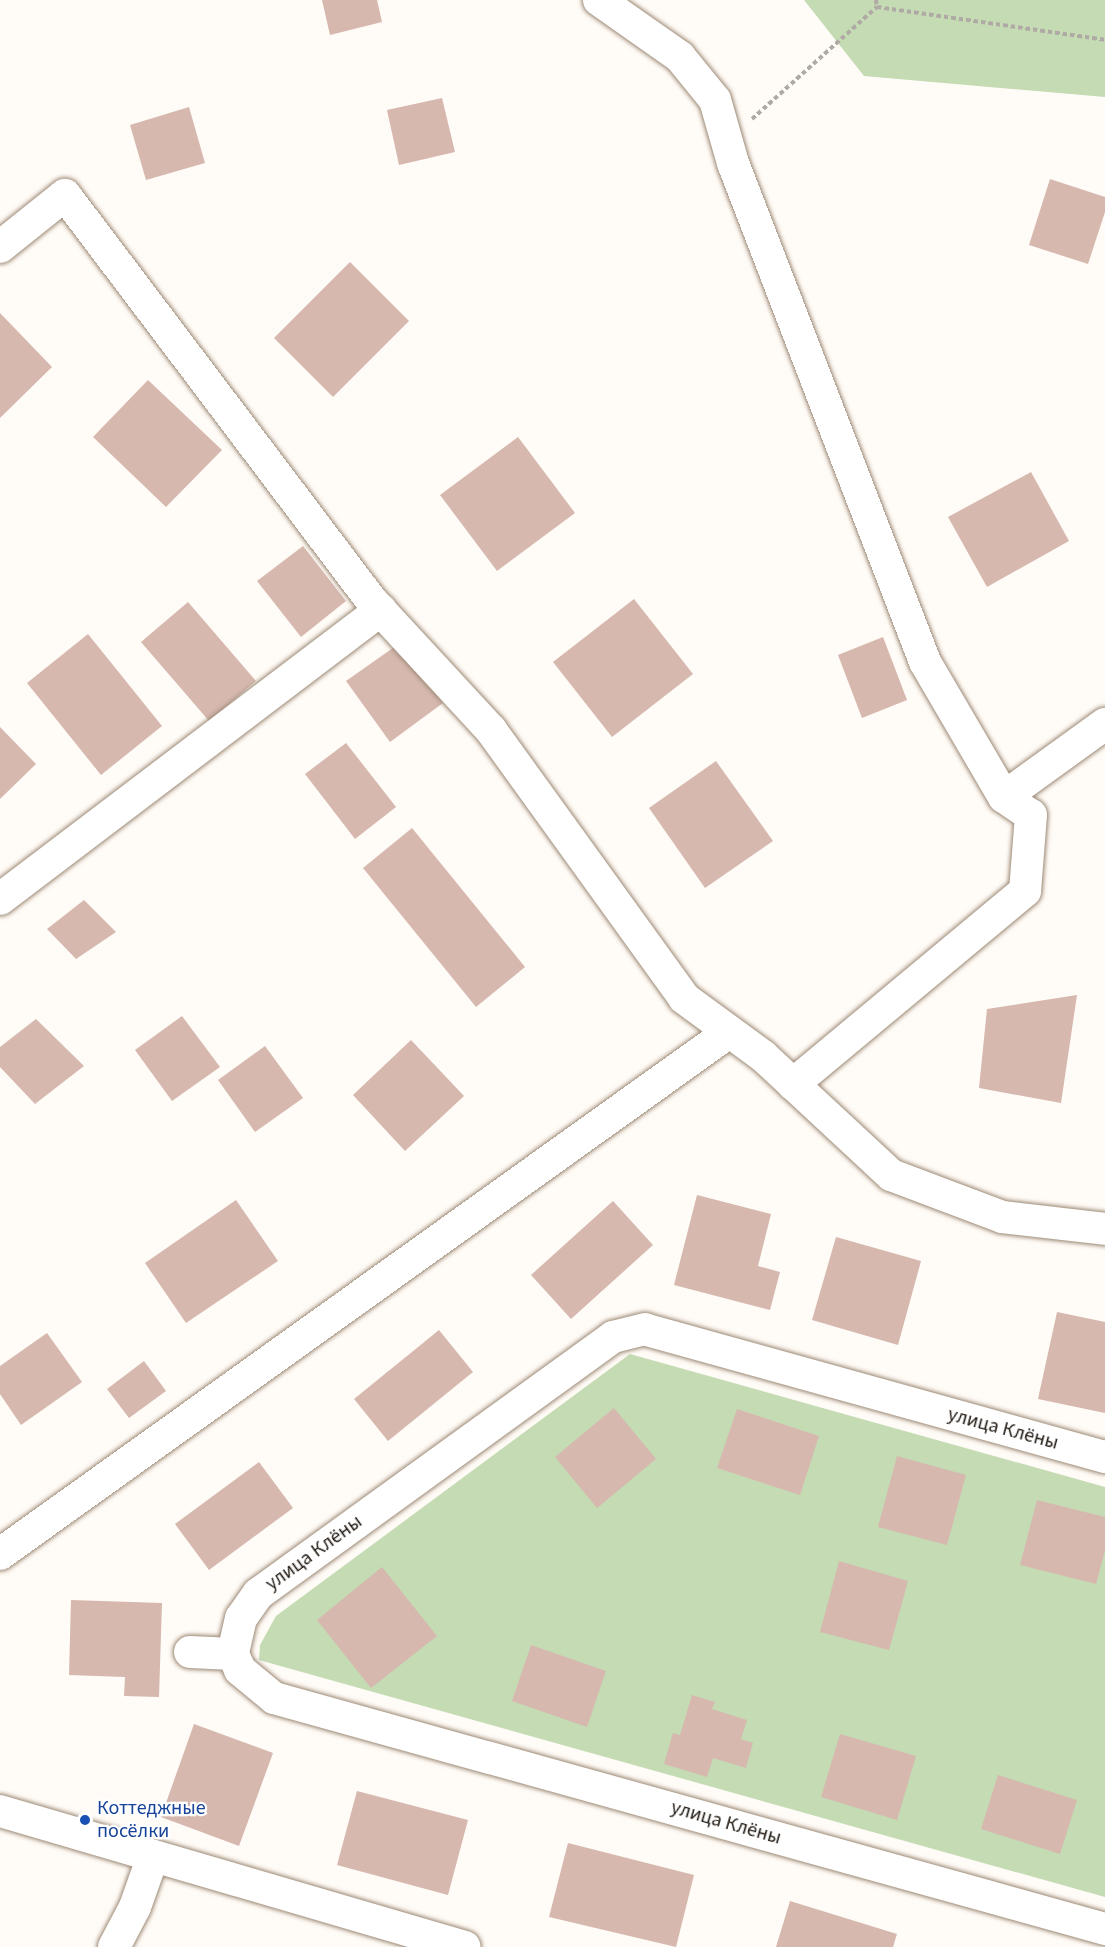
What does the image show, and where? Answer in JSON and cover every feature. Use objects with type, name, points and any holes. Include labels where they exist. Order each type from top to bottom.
[{"type":"street","points":[[601,0],[680,57],[700,78],[714,100],[726,139],[925,662],[1004,797],[1030,815],[1024,891],[793,1084]]},
{"type":"street","points":[[0,247],[65,195],[381,610],[491,730],[684,998],[793,1084],[891,1175],[1002,1217],[1105,1229]]},
{"type":"street","points":[[0,898],[381,610]]},
{"type":"street","points":[[1004,797],[1105,724]]},
{"type":"street","points":[[0,1554],[729,1032]]},
{"type":"street","name":"улица Клёны","points":[[1105,1458],[645,1329],[613,1337],[258,1594],[241,1618],[233,1654],[240,1670],[274,1698],[1105,1929]]},
{"type":"street","points":[[190,1652],[233,1654]]},
{"type":"street","points":[[0,1811],[153,1856],[416,1940],[464,1947]]},
{"type":"street","points":[[114,1947],[135,1907],[153,1856]]},
{"type":"path","points":[[876,0],[877,7]]},
{"type":"path","points":[[726,139],[877,7],[1105,40]]},
{"type":"green space","points":[[804,0],[1105,0],[1105,97],[864,76]]},
{"type":"green space","points":[[630,1354],[1105,1487],[1105,1897],[259,1660],[260,1645],[276,1616]]},
{"type":"building","points":[[322,0],[377,0],[382,22],[330,35]]},
{"type":"building","points":[[442,98],[455,152],[399,165],[387,110]]},
{"type":"building","points":[[189,107],[205,163],[146,180],[130,125]]},
{"type":"building","points":[[1050,179],[1105,197],[1105,212],[1088,264],[1029,245]]},
{"type":"building","points":[[350,262],[409,321],[333,397],[274,338]]},
{"type":"building","points":[[0,313],[52,367],[0,418]]},
{"type":"building","points":[[148,380],[222,450],[166,507],[93,437]]},
{"type":"building","points":[[518,437],[575,513],[497,571],[440,495]]},
{"type":"building","points":[[1031,472],[1069,541],[987,587],[948,517]]},
{"type":"building","points":[[303,546],[346,601],[301,637],[257,581]]},
{"type":"building","points":[[634,599],[693,674],[612,737],[553,662]]},
{"type":"building","points":[[188,602],[256,681],[209,721],[141,642]]},
{"type":"building","points":[[88,634],[162,726],[101,775],[27,683]]},
{"type":"building","points":[[883,637],[907,700],[862,718],[838,655]]},
{"type":"building","points":[[400,643],[443,703],[390,742],[346,681]]},
{"type":"building","points":[[0,727],[36,764],[0,799]]},
{"type":"building","points":[[346,743],[396,807],[355,839],[305,774]]},
{"type":"building","points":[[716,761],[773,841],[705,888],[649,808]]},
{"type":"building","points":[[412,828],[525,967],[476,1007],[363,868]]},
{"type":"building","points":[[84,900],[116,932],[76,959],[47,929]]},
{"type":"building","points":[[1077,995],[1061,1103],[979,1088],[987,1009]]},
{"type":"building","points":[[182,1016],[220,1067],[172,1101],[135,1050]]},
{"type":"building","points":[[36,1019],[84,1066],[35,1104],[0,1067],[0,1047]]},
{"type":"building","points":[[411,1040],[464,1096],[405,1151],[353,1095]]},
{"type":"building","points":[[265,1046],[303,1098],[255,1132],[218,1080]]},
{"type":"building","points":[[697,1195],[771,1214],[758,1266],[780,1272],[770,1310],[674,1285]]},
{"type":"building","points":[[236,1200],[278,1261],[186,1323],[145,1263]]},
{"type":"building","points":[[613,1201],[653,1245],[571,1319],[531,1275]]},
{"type":"building","points":[[836,1237],[921,1261],[898,1345],[812,1320]]},
{"type":"building","points":[[1057,1312],[1105,1322],[1105,1413],[1038,1399]]},
{"type":"building","points":[[439,1330],[473,1372],[388,1441],[354,1399]]},
{"type":"building","points":[[47,1333],[82,1382],[21,1425],[0,1394],[0,1366]]},
{"type":"building","points":[[144,1361],[166,1391],[129,1418],[107,1389]]},
{"type":"building","points":[[614,1408],[656,1459],[597,1508],[555,1457]]},
{"type":"building","points":[[737,1409],[819,1436],[800,1495],[717,1468]]},
{"type":"building","points":[[897,1456],[966,1475],[947,1545],[878,1527]]},
{"type":"building","points":[[259,1462],[293,1508],[209,1570],[175,1524]]},
{"type":"building","points":[[1037,1500],[1105,1517],[1105,1551],[1096,1584],[1020,1565]]},
{"type":"building","points":[[839,1561],[908,1581],[889,1650],[820,1632]]},
{"type":"building","points":[[382,1567],[437,1636],[371,1688],[317,1620]]},
{"type":"building","points":[[71,1600],[162,1603],[159,1697],[124,1696],[125,1677],[69,1675]]},
{"type":"building","points":[[531,1645],[606,1671],[587,1727],[512,1701]]},
{"type":"building","points":[[692,1695],[715,1702],[712,1709],[747,1720],[741,1739],[753,1743],[746,1768],[713,1758],[707,1777],[664,1764],[673,1733],[680,1735]]},
{"type":"building","points":[[194,1724],[273,1753],[239,1846],[161,1817]]},
{"type":"building","points":[[840,1734],[916,1756],[897,1820],[821,1797]]},
{"type":"building","points":[[998,1775],[1077,1800],[1060,1854],[981,1829]]},
{"type":"building","points":[[357,1791],[468,1820],[448,1895],[337,1865]]},
{"type":"building","points":[[568,1843],[694,1875],[676,1947],[549,1917]]},
{"type":"building","points":[[790,1901],[897,1934],[893,1947],[776,1947]]},
{"type":"place","name":"Коттеджные посёлки","points":[[85,1820]]}]
